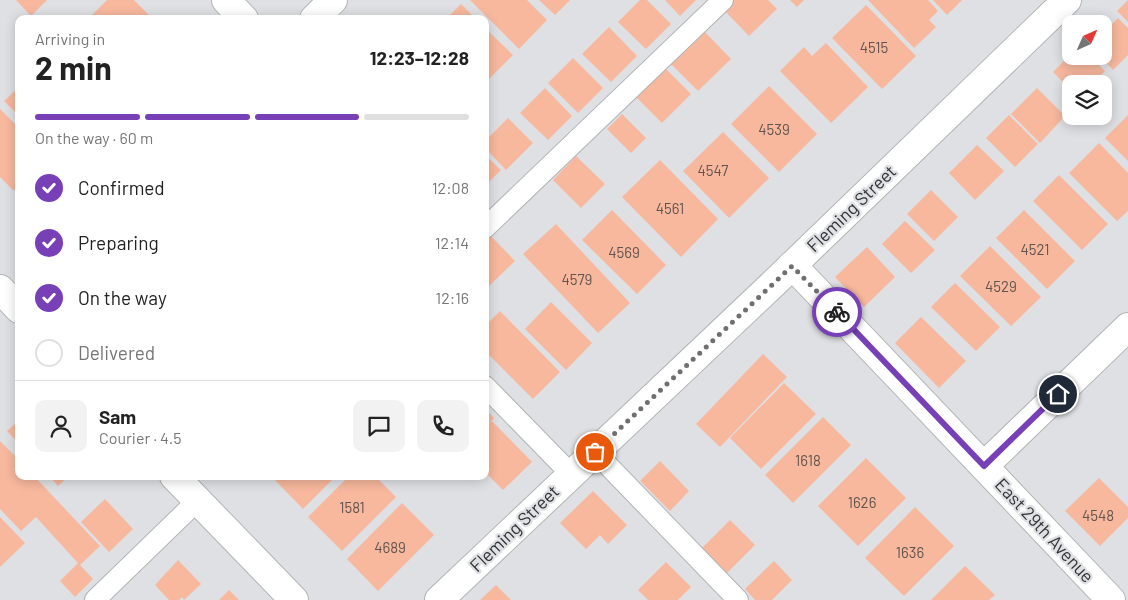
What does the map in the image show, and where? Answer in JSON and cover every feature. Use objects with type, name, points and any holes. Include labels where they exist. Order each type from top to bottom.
[{"type":"street","points":[[226,0],[240,15]]},
{"type":"street","points":[[318,15],[333,0]]},
{"type":"street","name":"Fleming Street","points":[[438,600],[792,266],[1067,0]]},
{"type":"street","name":"East 29th Avenue","points":[[792,266],[1111,600]]},
{"type":"street","points":[[984,466],[1128,327]]},
{"type":"street","points":[[178,480],[294,600]]},
{"type":"lane","points":[[489,224],[723,0]]},
{"type":"lane","points":[[489,390],[571,474]]},
{"type":"lane","points":[[595,452],[738,600]]},
{"type":"lane","points":[[95,600],[197,501]]},
{"type":"building","points":[[16,0],[47,0],[32,15]]},
{"type":"building","points":[[107,0],[134,0],[149,15],[92,15]]},
{"type":"building","points":[[470,0],[527,0],[547,20],[519,49],[489,19],[489,15],[485,15]]},
{"type":"building","points":[[539,0],[570,0],[555,15]]},
{"type":"building","points":[[640,0],[647,0],[671,24],[646,49],[618,22]]},
{"type":"building","points":[[665,0],[696,0],[680,16]]},
{"type":"building","points":[[729,0],[768,0],[777,9],[749,36],[725,11]]},
{"type":"building","points":[[790,0],[804,0],[797,7]]},
{"type":"building","points":[[868,0],[928,0],[938,11],[929,20],[936,27],[914,48]]},
{"type":"building","points":[[933,0],[962,0],[947,15]]},
{"type":"building","points":[[1128,0],[1128,22],[1117,11]]},
{"type":"building","points":[[461,4],[472,15],[450,15]]},
{"type":"building","points":[[866,5],[916,56],[882,89],[832,38]]},
{"type":"building","points":[[1118,18],[1128,28],[1128,55],[1113,70],[1108,65],[1112,65],[1112,24]]},
{"type":"building","points":[[609,27],[637,56],[611,82],[582,54]]},
{"type":"building","points":[[703,30],[731,59],[698,91],[670,63]]},
{"type":"building","points":[[489,32],[513,55],[489,79]]},
{"type":"building","points":[[826,43],[868,87],[831,123],[780,71],[804,47],[812,56]]},
{"type":"building","points":[[573,58],[603,88],[578,113],[548,83]]},
{"type":"building","points":[[1062,63],[1062,65],[1099,65],[1105,71],[1101,75],[1062,75],[1062,81],[1053,72]]},
{"type":"building","points":[[663,66],[691,94],[662,123],[634,95]]},
{"type":"building","points":[[769,86],[817,134],[779,172],[731,124]]},
{"type":"building","points":[[545,88],[572,116],[548,140],[520,113]]},
{"type":"building","points":[[1037,88],[1062,113],[1062,119],[1040,143],[1011,114]]},
{"type":"building","points":[[15,91],[15,112],[4,101]]},
{"type":"building","points":[[0,109],[15,124],[15,190],[0,177]]},
{"type":"building","points":[[622,114],[646,138],[631,153],[607,129]]},
{"type":"building","points":[[1009,115],[1038,144],[1015,167],[986,138]]},
{"type":"building","points":[[1128,115],[1128,161],[1105,138]]},
{"type":"building","points":[[508,118],[533,143],[506,170],[489,152],[489,137]]},
{"type":"building","points":[[723,132],[769,178],[729,218],[683,171]]},
{"type":"building","points":[[1099,143],[1128,173],[1128,211],[1117,221],[1069,173]]},
{"type":"building","points":[[977,145],[1004,171],[975,200],[949,173]]},
{"type":"building","points":[[576,156],[605,184],[581,208],[553,180]]},
{"type":"building","points":[[489,159],[501,170],[489,182]]},
{"type":"building","points":[[660,160],[718,219],[681,257],[622,197]]},
{"type":"building","points":[[1059,175],[1108,224],[1082,250],[1033,201]]},
{"type":"building","points":[[931,190],[958,217],[934,241],[907,214]]},
{"type":"building","points":[[612,210],[666,265],[637,294],[582,240]]},
{"type":"building","points":[[1024,210],[1075,261],[1047,289],[996,238]]},
{"type":"building","points":[[905,221],[935,250],[911,273],[882,244]]},
{"type":"building","points":[[556,224],[630,303],[598,333],[523,254]]},
{"type":"building","points":[[489,234],[515,261],[489,286]]},
{"type":"building","points":[[990,246],[1041,297],[1011,326],[960,276]]},
{"type":"building","points":[[867,247],[895,277],[864,307],[835,277]]},
{"type":"building","points":[[955,283],[1000,327],[976,351],[931,307]]},
{"type":"building","points":[[551,302],[592,343],[566,370],[525,329]]},
{"type":"building","points":[[500,311],[560,372],[533,399],[489,355],[489,322]]},
{"type":"building","points":[[921,317],[966,361],[939,388],[895,343]]},
{"type":"building","points":[[763,354],[787,377],[720,447],[696,424]]},
{"type":"building","points":[[784,383],[816,414],[761,469],[730,438]]},
{"type":"building","points":[[489,413],[494,418],[489,423]]},
{"type":"building","points":[[823,417],[851,445],[793,503],[765,475]]},
{"type":"building","points":[[492,421],[532,462],[503,490],[489,476],[489,423]]},
{"type":"building","points":[[15,424],[15,440],[7,431]]},
{"type":"building","points":[[0,441],[15,456],[15,480],[38,480],[100,546],[80,565],[93,579],[75,597],[60,581],[78,563],[36,517],[21,531],[0,509]]},
{"type":"building","points":[[866,458],[906,498],[858,546],[818,506]]},
{"type":"building","points":[[660,461],[689,491],[670,511],[640,481]]},
{"type":"building","points":[[1099,478],[1128,507],[1128,518],[1100,546],[1065,511]]},
{"type":"building","points":[[53,480],[65,480],[58,486]]},
{"type":"building","points":[[275,480],[332,480],[303,509]]},
{"type":"building","points":[[345,480],[379,480],[396,497],[342,551],[308,517]]},
{"type":"building","points":[[593,491],[627,525],[608,544],[600,535],[586,549],[560,523]]},
{"type":"building","points":[[105,499],[133,529],[109,552],[81,522]]},
{"type":"building","points":[[402,503],[434,535],[378,591],[347,559]]},
{"type":"building","points":[[915,507],[954,546],[904,596],[865,558]]},
{"type":"building","points":[[0,517],[25,543],[0,567]]},
{"type":"building","points":[[730,520],[755,545],[723,577],[698,552]]},
{"type":"building","points":[[178,560],[201,584],[184,600],[182,597],[179,600],[169,600],[155,585]]},
{"type":"building","points":[[774,561],[792,580],[772,600],[755,600],[745,589]]},
{"type":"building","points":[[666,562],[691,587],[678,600],[648,600],[638,590]]},
{"type":"building","points":[[965,566],[995,595],[989,600],[931,600]]},
{"type":"building","points":[[496,585],[511,600],[480,600]]},
{"type":"building","points":[[229,590],[239,600],[219,600]]},
{"type":"way so far","points":[[595,452],[792,266],[837,312]]},
{"type":"route","points":[[837,312],[984,466],[1058,394]]}]
